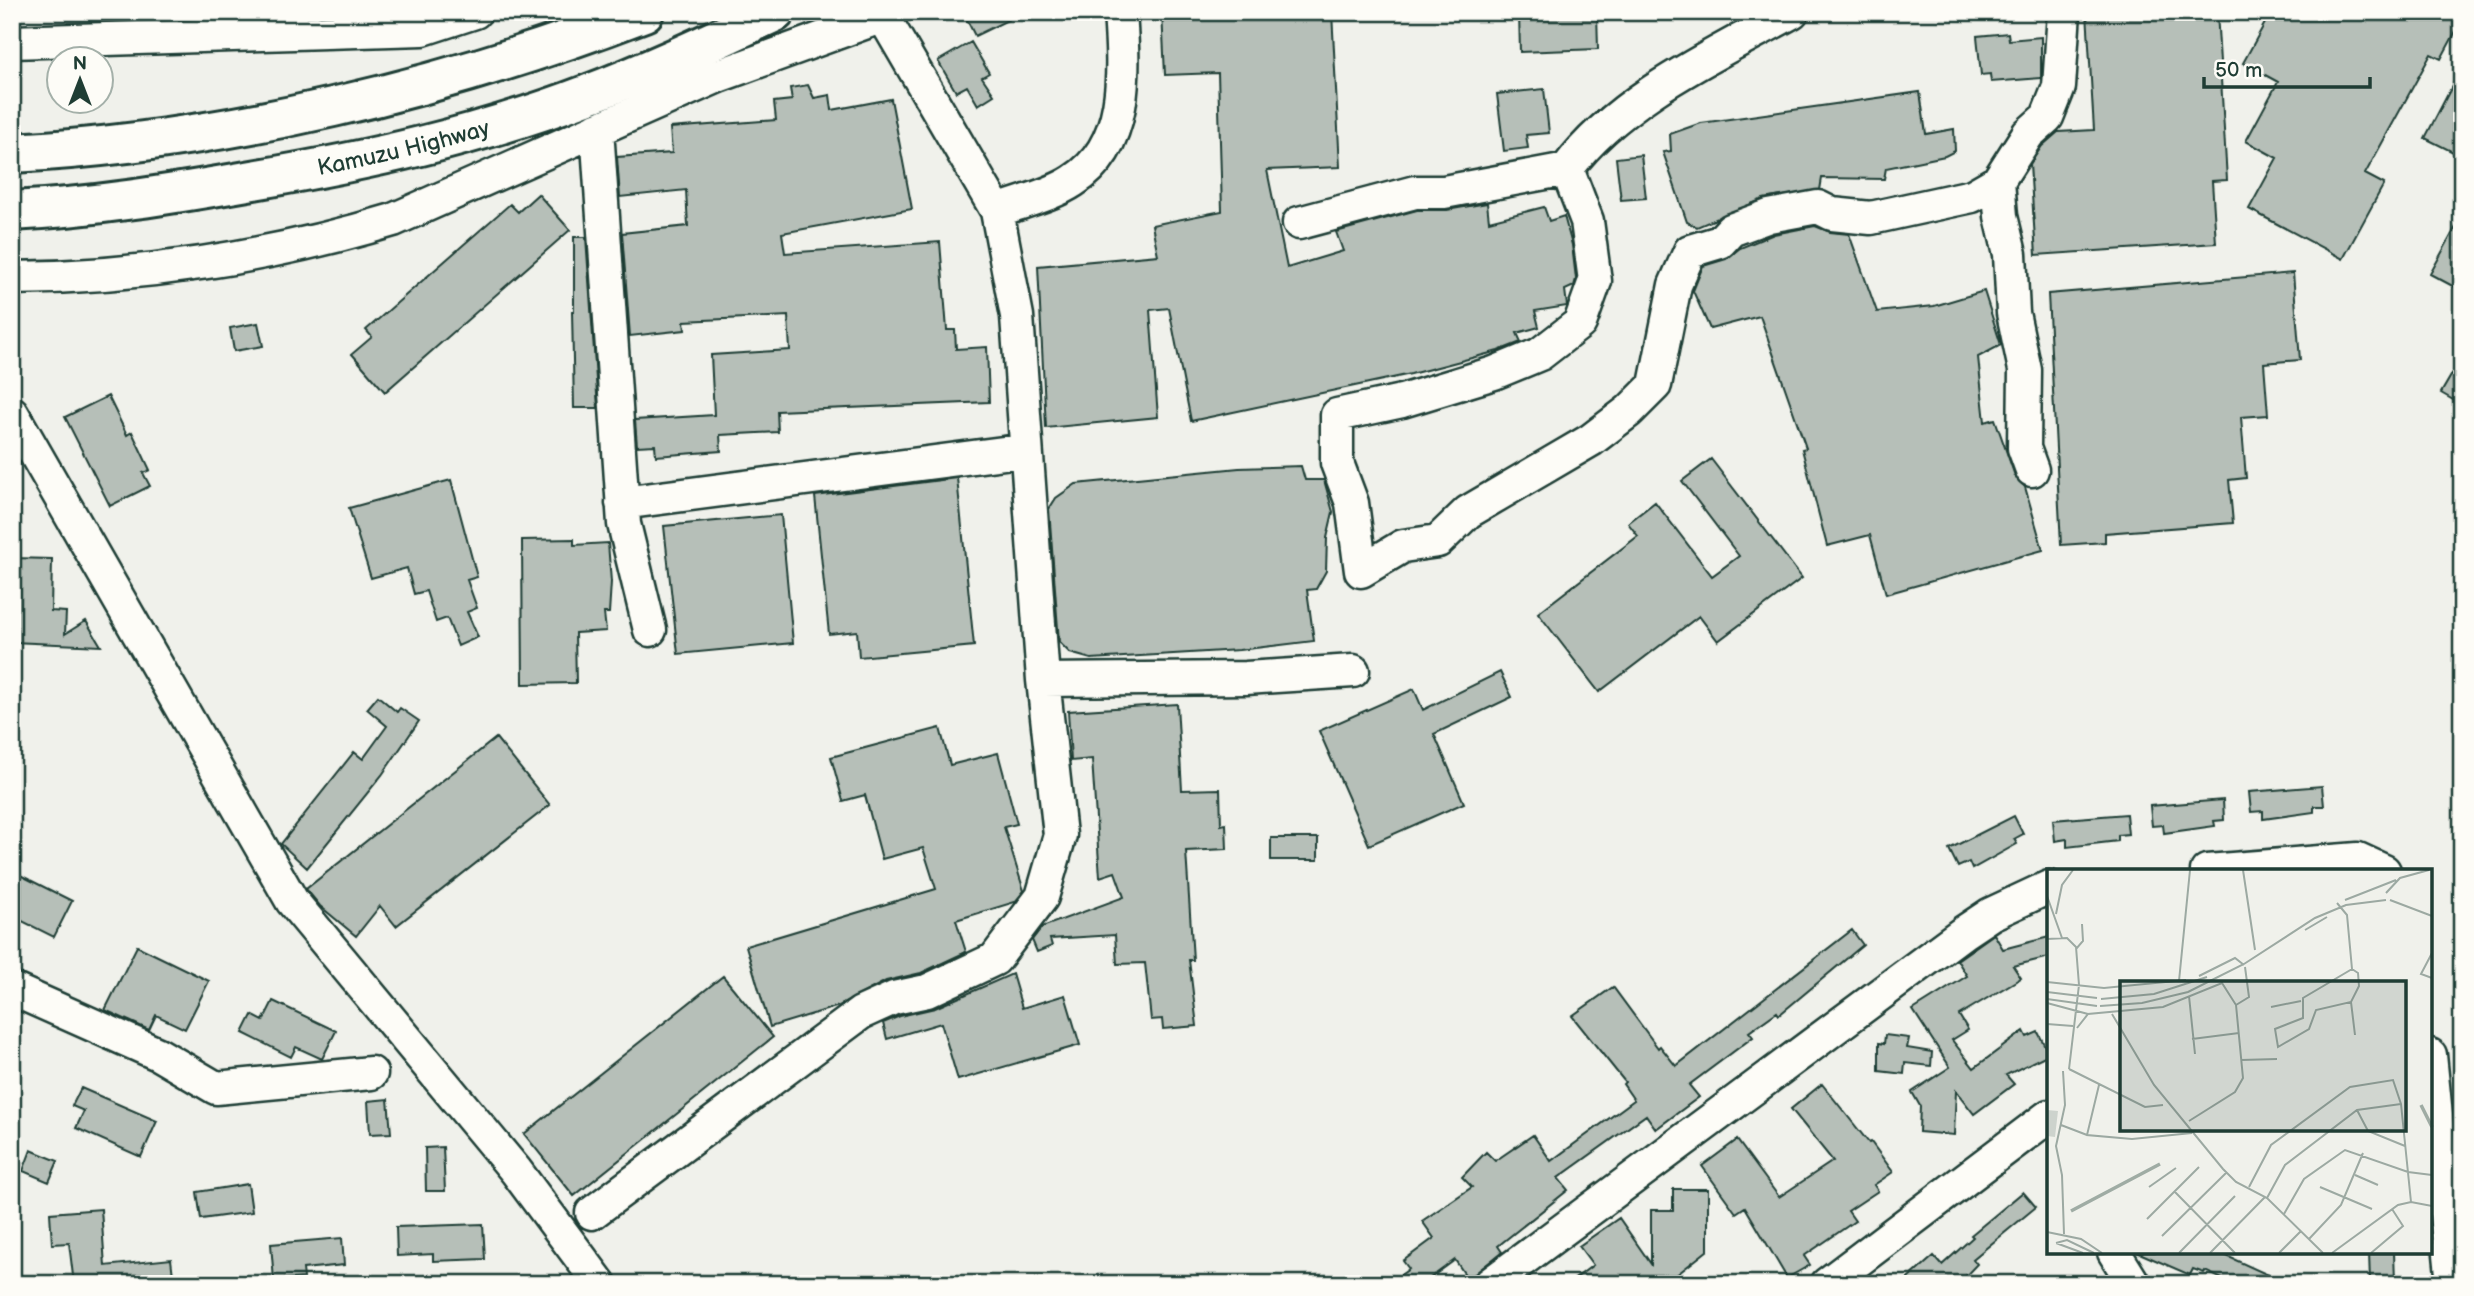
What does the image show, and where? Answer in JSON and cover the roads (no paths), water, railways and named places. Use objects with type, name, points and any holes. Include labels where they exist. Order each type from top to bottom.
[{"type":"highway","points":[[12,153],[182,134],[383,95],[468,74],[564,43],[644,12]]},
{"type":"highway","name":"Kamuzu Highway","points":[[12,211],[110,203],[188,192],[408,148],[585,95],[775,12]]},
{"type":"street","points":[[12,42],[423,29],[475,12]]},
{"type":"street","points":[[998,211],[1073,181],[1096,161],[1112,135],[1124,88],[1120,12]]},
{"type":"street","points":[[1300,223],[1415,192],[1444,192],[1567,169],[1584,146],[1621,113],[1708,58],[1792,12]]},
{"type":"street","points":[[1567,169],[1587,222],[1595,281],[1580,323],[1540,354],[1494,373],[1402,401],[1337,415],[1337,463],[1352,503],[1361,571],[1403,546],[1438,541],[1468,512],[1591,440],[1629,411],[1655,385],[1675,285],[1690,251],[1720,243],[1731,230],[1769,216],[1818,207],[1832,214],[1871,218],[1972,196],[1998,181],[2028,134],[2047,117],[2059,87],[2064,12]]},
{"type":"street","points":[[12,278],[118,274],[255,252],[393,220],[718,76],[883,16],[998,211],[1017,316],[1044,680],[1060,835],[1042,897],[1021,929],[995,959],[927,991],[894,998],[861,1013],[592,1213]]},
{"type":"street","points":[[597,129],[624,524],[650,630]]},
{"type":"street","points":[[1998,181],[2001,216],[2010,254],[2013,313],[2025,370],[2024,448],[2032,470]]},
{"type":"street","points":[[12,413],[292,901],[516,1171],[600,1284]]},
{"type":"street","points":[[622,503],[1026,450]]},
{"type":"street","points":[[1044,680],[1246,678],[1353,671]]},
{"type":"street","points":[[2232,869],[2358,859],[2380,869]]},
{"type":"street","points":[[1490,1284],[1964,932],[1991,914],[2047,888]]},
{"type":"street","points":[[12,989],[158,1054],[216,1088],[370,1073]]},
{"type":"street","points":[[2432,1071],[2453,1284]]},
{"type":"street","points":[[1827,1284],[2047,1118]]},
{"type":"street","points":[[2115,1254],[2134,1284]]}]
